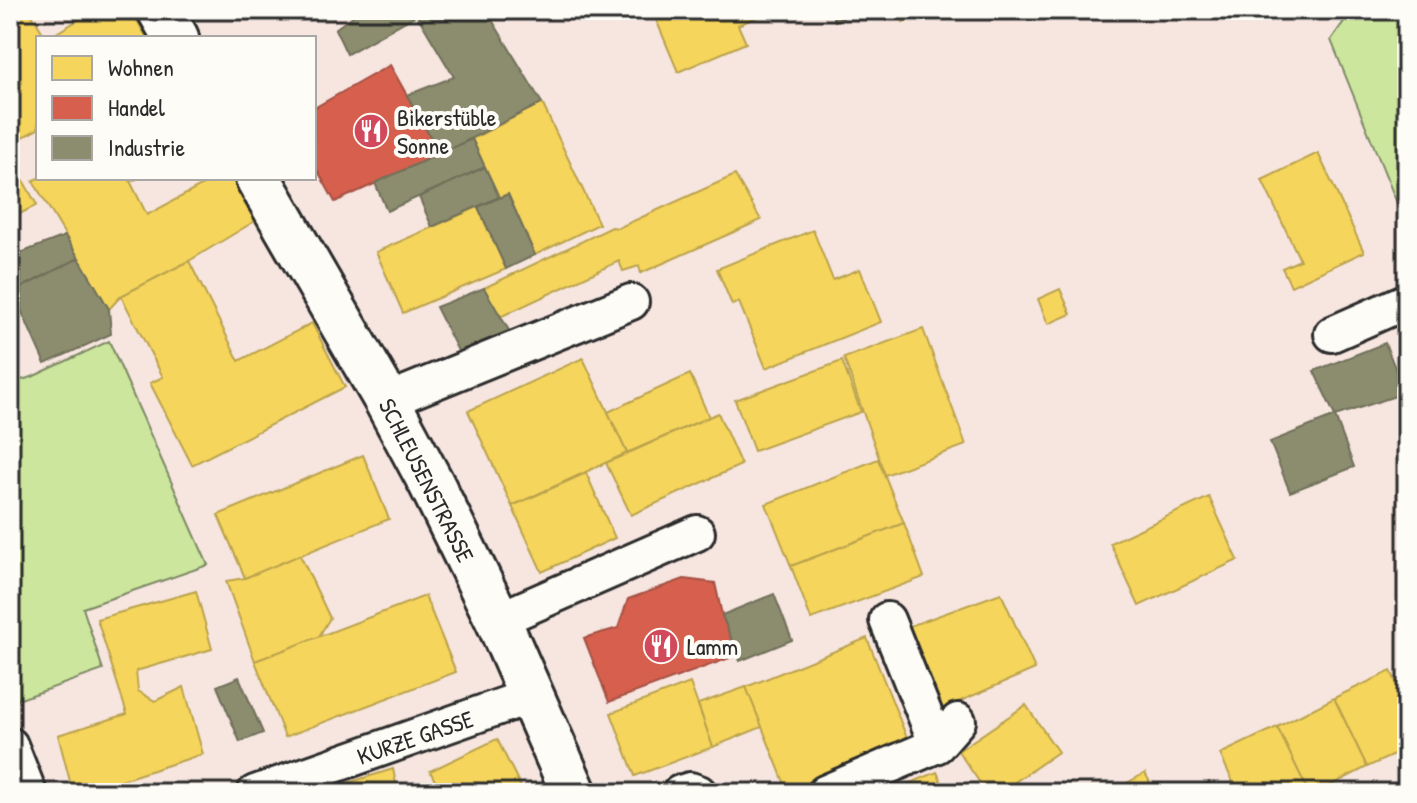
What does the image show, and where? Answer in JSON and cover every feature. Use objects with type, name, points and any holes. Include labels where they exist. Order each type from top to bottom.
[{"type":"street","points":[[160,10],[175,36]]},
{"type":"street","name":"SCHLEUSENSTRASSE","points":[[259,180],[387,401],[498,620],[574,793]]},
{"type":"lane","points":[[1332,334],[1407,301]]},
{"type":"lane","points":[[387,401],[631,302]]},
{"type":"lane","points":[[498,620],[697,533]]},
{"type":"lane","points":[[825,793],[947,733],[887,620]]},
{"type":"lane","name":"KURZE GASSE","points":[[255,793],[530,696]]},
{"type":"lane","points":[[10,745],[29,793]]},
{"type":"lane","points":[[680,793],[690,790],[699,793]]},
{"type":"green space","points":[[1352,10],[1407,10],[1407,228],[1331,40]]},
{"type":"green space","points":[[109,341],[208,565],[83,608],[103,670],[12,702],[10,383],[32,377]]},
{"type":"building: Wohnen","points":[[10,10],[29,10],[45,36],[36,36],[36,130],[10,144]]},
{"type":"building: Wohnen","points":[[95,10],[131,10],[146,36],[51,36]]},
{"type":"building: Wohnen","points":[[652,10],[774,10],[738,25],[746,43],[678,72]]},
{"type":"building: Wohnen","points":[[899,10],[932,10],[903,22]]},
{"type":"building: Wohnen","points":[[542,103],[599,224],[535,255],[508,194],[499,197],[472,139]]},
{"type":"building: Wohnen","points":[[1318,153],[1364,252],[1291,286],[1282,268],[1300,260],[1262,180]]},
{"type":"building: Wohnen","points":[[10,157],[37,205],[10,219]]},
{"type":"building: Wohnen","points":[[735,175],[761,220],[641,273],[639,266],[623,271],[619,261],[500,317],[484,288],[612,227],[618,228]]},
{"type":"building: Wohnen","points":[[133,180],[130,181],[147,215],[212,180],[239,180],[260,218],[189,261],[121,296],[109,309],[33,181]]},
{"type":"building: Wohnen","points":[[478,207],[506,269],[403,313],[376,252]]},
{"type":"building: Wohnen","points":[[813,230],[833,280],[860,269],[881,322],[766,368],[739,302],[732,305],[717,269]]},
{"type":"building: Wohnen","points":[[189,261],[239,361],[312,323],[345,387],[192,465],[150,383],[163,377],[121,296]]},
{"type":"building: Wohnen","points":[[1060,289],[1071,314],[1048,324],[1038,299]]},
{"type":"building: Wohnen","points":[[923,329],[966,445],[885,475],[844,358]]},
{"type":"building: Wohnen","points":[[583,358],[627,453],[512,506],[468,411]]},
{"type":"building: Wohnen","points":[[842,361],[861,412],[754,451],[735,400]]},
{"type":"building: Wohnen","points":[[690,374],[709,417],[627,453],[608,412]]},
{"type":"building: Wohnen","points":[[718,413],[741,465],[631,515],[606,463]]},
{"type":"building: Wohnen","points":[[363,455],[389,519],[245,578],[218,515]]},
{"type":"building: Wohnen","points":[[878,459],[904,523],[791,566],[766,504]]},
{"type":"building: Wohnen","points":[[586,473],[615,538],[542,572],[512,506]]},
{"type":"building: Wohnen","points":[[1209,497],[1238,560],[1139,606],[1110,543]]},
{"type":"building: Wohnen","points":[[904,523],[924,577],[811,619],[791,566]]},
{"type":"building: Wohnen","points":[[300,555],[330,618],[318,638],[255,661],[226,581],[245,578]]},
{"type":"building: Wohnen","points":[[196,591],[212,649],[136,671],[138,691],[155,701],[184,687],[203,754],[73,793],[58,735],[127,714],[97,619]]},
{"type":"building: Wohnen","points":[[1001,593],[1035,669],[942,709],[907,627]]},
{"type":"building: Wohnen","points":[[425,596],[456,672],[285,737],[255,661]]},
{"type":"building: Wohnen","points":[[867,638],[909,743],[788,792],[746,687]]},
{"type":"building: Wohnen","points":[[1391,671],[1407,704],[1407,749],[1367,767],[1334,698]]},
{"type":"building: Wohnen","points":[[690,683],[713,747],[635,776],[611,713]]},
{"type":"building: Wohnen","points":[[746,687],[762,727],[713,747],[698,704]]},
{"type":"building: Wohnen","points":[[1334,698],[1367,767],[1316,793],[1309,793],[1277,727]]},
{"type":"building: Wohnen","points":[[1026,705],[1058,752],[999,793],[987,793],[958,751]]},
{"type":"building: Wohnen","points":[[1277,727],[1309,793],[1238,793],[1220,754]]},
{"type":"building: Wohnen","points":[[497,739],[524,793],[441,793],[430,771]]},
{"type":"building: Wohnen","points":[[393,769],[398,793],[340,793],[338,786]]},
{"type":"building: Wohnen","points":[[937,772],[946,793],[912,793],[908,784]]},
{"type":"building: Wohnen","points":[[1145,773],[1156,793],[1109,793]]},
{"type":"building: Handel","name":"Bikerstüble Sonne","points":[[390,65],[440,154],[335,202],[316,168],[316,107]]},
{"type":"building: Handel","name":"Lamm","points":[[684,579],[715,583],[722,615],[738,655],[609,702],[584,638],[618,628],[628,599]]},
{"type":"building: Industrie","points":[[361,10],[425,10],[347,54],[335,29]]},
{"type":"building: Industrie","points":[[425,10],[486,10],[542,103],[440,154],[407,95],[454,77],[417,15]]},
{"type":"building: Industrie","points":[[830,10],[860,10],[835,21]]},
{"type":"building: Industrie","points":[[472,139],[485,167],[387,211],[375,183]]},
{"type":"building: Industrie","points":[[485,167],[499,197],[432,227],[419,197]]},
{"type":"building: Industrie","points":[[508,194],[535,255],[506,269],[478,207]]},
{"type":"building: Industrie","points":[[65,236],[79,258],[13,292],[19,307],[10,310],[10,257]]},
{"type":"building: Industrie","points":[[79,258],[109,309],[111,334],[45,364],[13,292]]},
{"type":"building: Industrie","points":[[484,288],[514,339],[462,359],[436,307]]},
{"type":"building: Industrie","points":[[1385,343],[1405,393],[1335,416],[1314,371]]},
{"type":"building: Industrie","points":[[1335,416],[1354,467],[1290,492],[1270,442]]},
{"type":"building: Industrie","points":[[774,594],[792,640],[740,661],[722,615]]},
{"type":"building: Industrie","points":[[239,677],[263,733],[240,742],[217,686]]},
{"type":"building: Industrie","points":[[1209,782],[1214,793],[1187,793]]},
{"type":"place","name":"Bikerstüble Sonne","points":[[371,131]]},
{"type":"place","name":"Lamm","points":[[661,646]]}]
